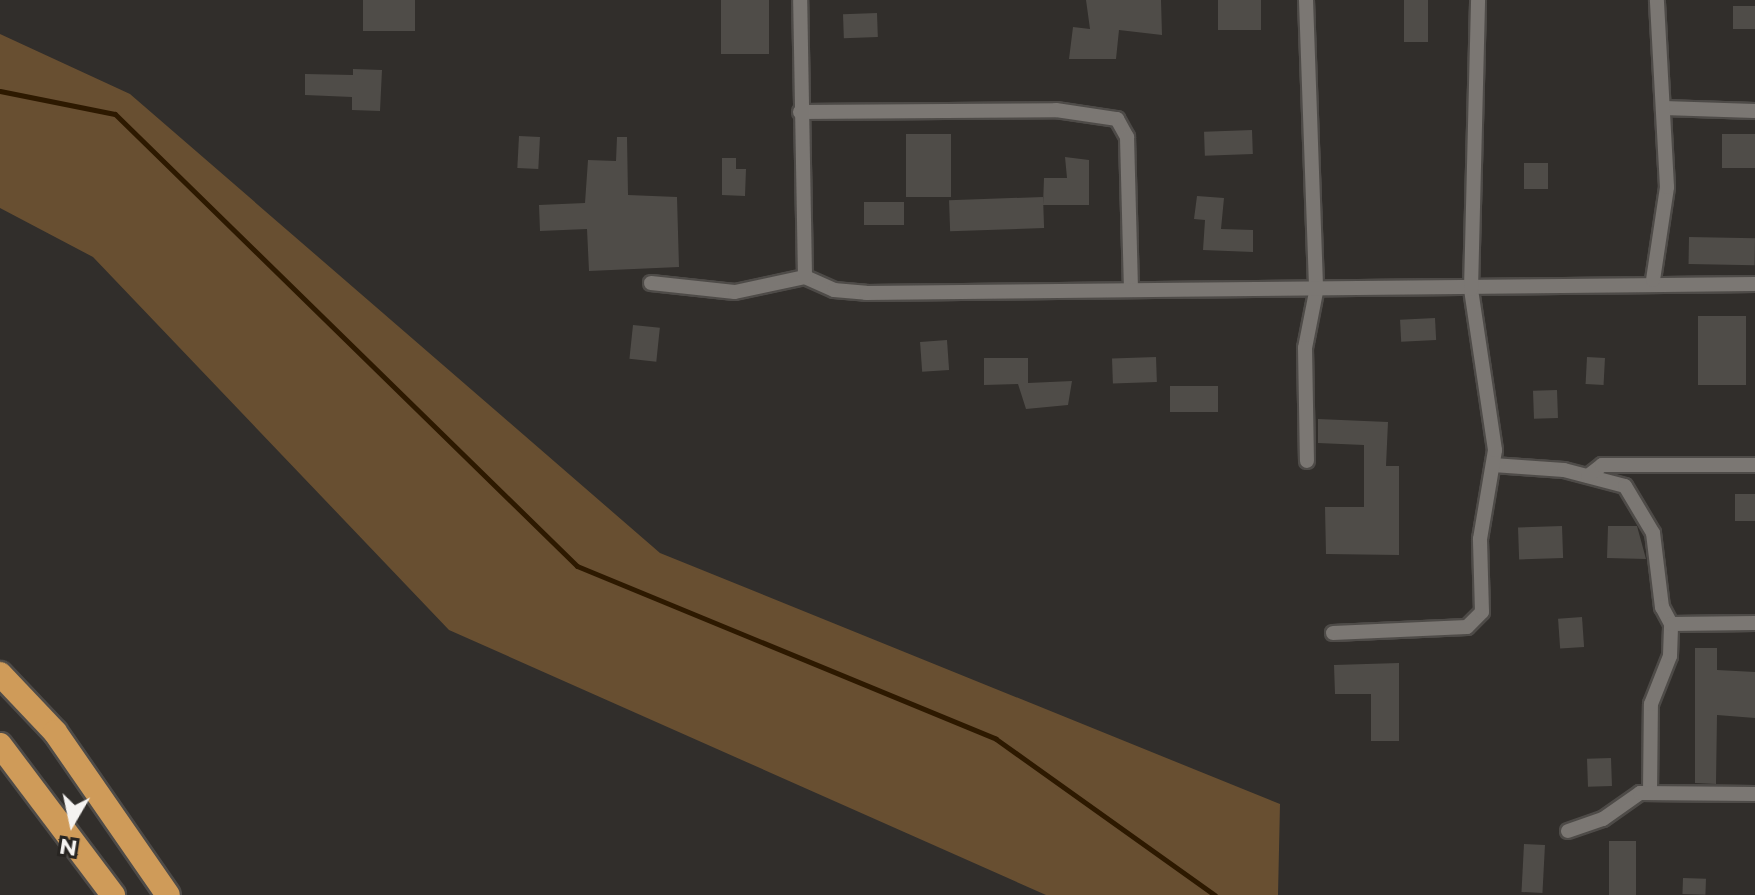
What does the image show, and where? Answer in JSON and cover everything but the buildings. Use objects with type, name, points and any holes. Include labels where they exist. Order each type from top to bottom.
[{"type":"highway","points":[[0,674],[55,732],[168,895]]},
{"type":"highway","points":[[0,745],[113,895]]},
{"type":"street","points":[[800,0],[805,277]]},
{"type":"street","points":[[1306,0],[1316,292],[1305,348],[1307,461]]},
{"type":"street","points":[[1333,633],[1384,635],[1478,620],[1480,539],[1493,465],[1471,289],[1478,0]]},
{"type":"street","points":[[1653,280],[1667,187],[1657,0]]},
{"type":"street","points":[[1663,108],[1755,111]]},
{"type":"street","points":[[800,112],[1056,110],[1117,119],[1127,137],[1131,289]]},
{"type":"street","points":[[651,283],[735,292],[805,277],[834,290],[866,293],[1131,289],[1316,292],[1471,289],[1653,280],[1755,284]]},
{"type":"street","points":[[1493,465],[1588,476],[1625,486],[1639,501],[1653,533],[1662,607],[1671,624],[1670,656],[1651,704],[1650,793]]},
{"type":"street","points":[[1588,476],[1602,465],[1755,465]]},
{"type":"street","points":[[1671,624],[1755,623]]},
{"type":"street","points":[[1568,831],[1603,819],[1624,798],[1650,793],[1755,794]]},
{"type":"shaded area","points":[[0,34],[130,94],[660,553],[1280,804],[1278,895],[1046,895],[449,630],[93,257],[0,208]]},
{"type":"waterway","points":[[0,91],[115,114],[577,566],[996,739],[1215,895]]}]
